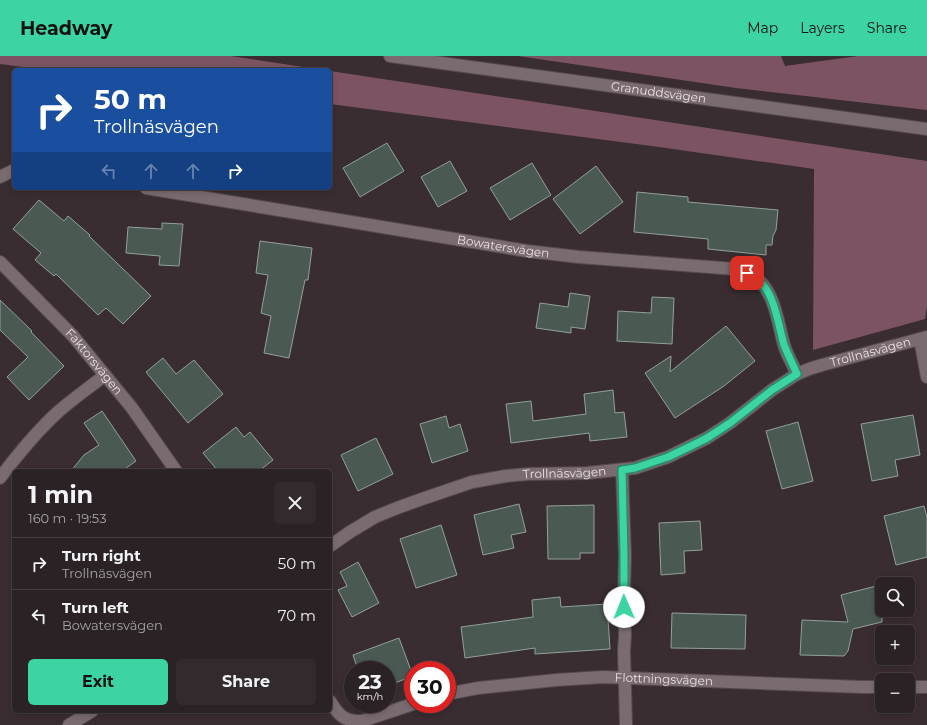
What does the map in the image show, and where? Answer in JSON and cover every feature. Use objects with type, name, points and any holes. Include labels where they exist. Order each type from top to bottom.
[{"type":"street","name":"Granuddsvägen","points":[[390,56],[927,129]]},
{"type":"street","points":[[0,177],[12,171]]},
{"type":"street","name":"Bowatersvägen","points":[[158,190],[527,251],[579,257],[735,269],[747,273],[758,280],[766,289],[772,301],[785,347],[797,374]]},
{"type":"street","name":"Faktorsvägen","points":[[0,262],[73,336],[132,408],[175,469]]},
{"type":"street","points":[[923,338],[927,377]]},
{"type":"street","name":"Trollnäsvägen","points":[[332,545],[375,517],[472,482],[528,474],[622,470],[635,468],[668,457],[707,438],[730,423],[772,390],[797,374],[822,365],[923,338]]},
{"type":"street","points":[[0,478],[42,428],[72,400],[105,375]]},
{"type":"street","points":[[622,470],[624,678],[626,725]]},
{"type":"street","name":"Flottningsvägen","points":[[456,692],[478,688],[603,677],[875,688]]},
{"type":"street","points":[[915,688],[927,688]]},
{"type":"street","points":[[332,705],[340,715],[353,722],[362,721],[404,707]]},
{"type":"street","points":[[69,725],[89,713]]},
{"type":"shaded area","points":[[0,56],[231,56],[310,68],[31,68],[0,64]]},
{"type":"shaded area","points":[[518,56],[781,56],[785,66],[858,56],[927,56],[927,110],[736,88]]},
{"type":"shaded area","points":[[332,71],[927,161],[927,306],[925,319],[813,350],[814,169],[332,104]]},
{"type":"building","points":[[387,143],[404,171],[360,197],[343,168]]},
{"type":"building","points":[[450,161],[467,191],[438,207],[421,177]]},
{"type":"building","points":[[532,163],[551,195],[510,220],[490,188]]},
{"type":"building","points":[[596,166],[623,202],[580,234],[553,199]]},
{"type":"building","points":[[637,192],[688,197],[688,202],[778,210],[776,230],[773,236],[772,245],[766,245],[766,255],[708,249],[708,239],[634,232]]},
{"type":"building","points":[[39,200],[64,221],[68,216],[90,235],[89,236],[151,296],[123,324],[106,308],[98,315],[56,274],[54,276],[35,260],[41,253],[13,229]]},
{"type":"building","points":[[162,223],[183,224],[179,266],[159,265],[160,256],[126,253],[128,227],[162,229]]},
{"type":"building","points":[[260,241],[312,248],[308,280],[305,280],[289,358],[264,353],[271,316],[261,313],[268,275],[256,273]]},
{"type":"building","points":[[570,293],[590,296],[585,329],[571,327],[571,333],[536,328],[540,303],[568,307]]},
{"type":"building","points":[[652,297],[674,298],[672,344],[617,341],[618,311],[651,313]]},
{"type":"building","points":[[0,300],[32,331],[31,332],[64,366],[29,400],[7,377],[28,357],[0,330]]},
{"type":"building","points":[[726,326],[755,361],[724,386],[675,418],[645,373],[671,356],[670,372]]},
{"type":"building","points":[[163,358],[176,374],[194,360],[223,394],[188,423],[146,372]]},
{"type":"building","points":[[613,390],[615,413],[624,412],[627,437],[590,441],[589,433],[511,443],[506,404],[531,401],[533,421],[586,414],[584,394]]},
{"type":"building","points":[[102,411],[136,461],[125,469],[73,469],[84,455],[99,445],[84,423]]},
{"type":"building","points":[[913,415],[920,455],[895,460],[898,476],[872,481],[861,424]]},
{"type":"building","points":[[446,416],[449,428],[460,424],[468,451],[432,463],[420,424]]},
{"type":"building","points":[[798,422],[813,481],[782,489],[766,431]]},
{"type":"building","points":[[236,427],[244,437],[250,432],[273,460],[262,469],[216,469],[203,453]]},
{"type":"building","points":[[376,438],[393,474],[358,491],[341,455]]},
{"type":"building","points":[[519,504],[526,532],[511,535],[514,548],[483,555],[474,515]]},
{"type":"building","points":[[594,505],[594,553],[580,553],[580,559],[548,559],[547,506]]},
{"type":"building","points":[[924,506],[927,517],[927,557],[896,565],[884,516]]},
{"type":"building","points":[[700,521],[702,550],[684,551],[685,573],[661,575],[659,523]]},
{"type":"building","points":[[441,525],[457,575],[416,588],[400,539]]},
{"type":"building","points":[[358,562],[379,603],[352,617],[338,590],[347,586],[340,572]]},
{"type":"building","points":[[875,586],[875,617],[882,617],[882,622],[853,629],[848,651],[844,656],[800,655],[802,620],[848,622],[841,595]]},
{"type":"building","points":[[560,597],[561,607],[607,604],[610,649],[535,654],[535,648],[465,658],[461,627],[533,617],[532,600]]},
{"type":"building","points":[[672,613],[746,615],[745,649],[671,648]]},
{"type":"building","points":[[399,638],[407,661],[404,661],[404,679],[396,683],[396,661],[355,661],[353,655]]},
{"type":"route","points":[[624,607],[622,470],[635,468],[668,457],[707,438],[730,423],[772,390],[797,374],[785,347],[772,301],[763,284],[747,273]]}]
